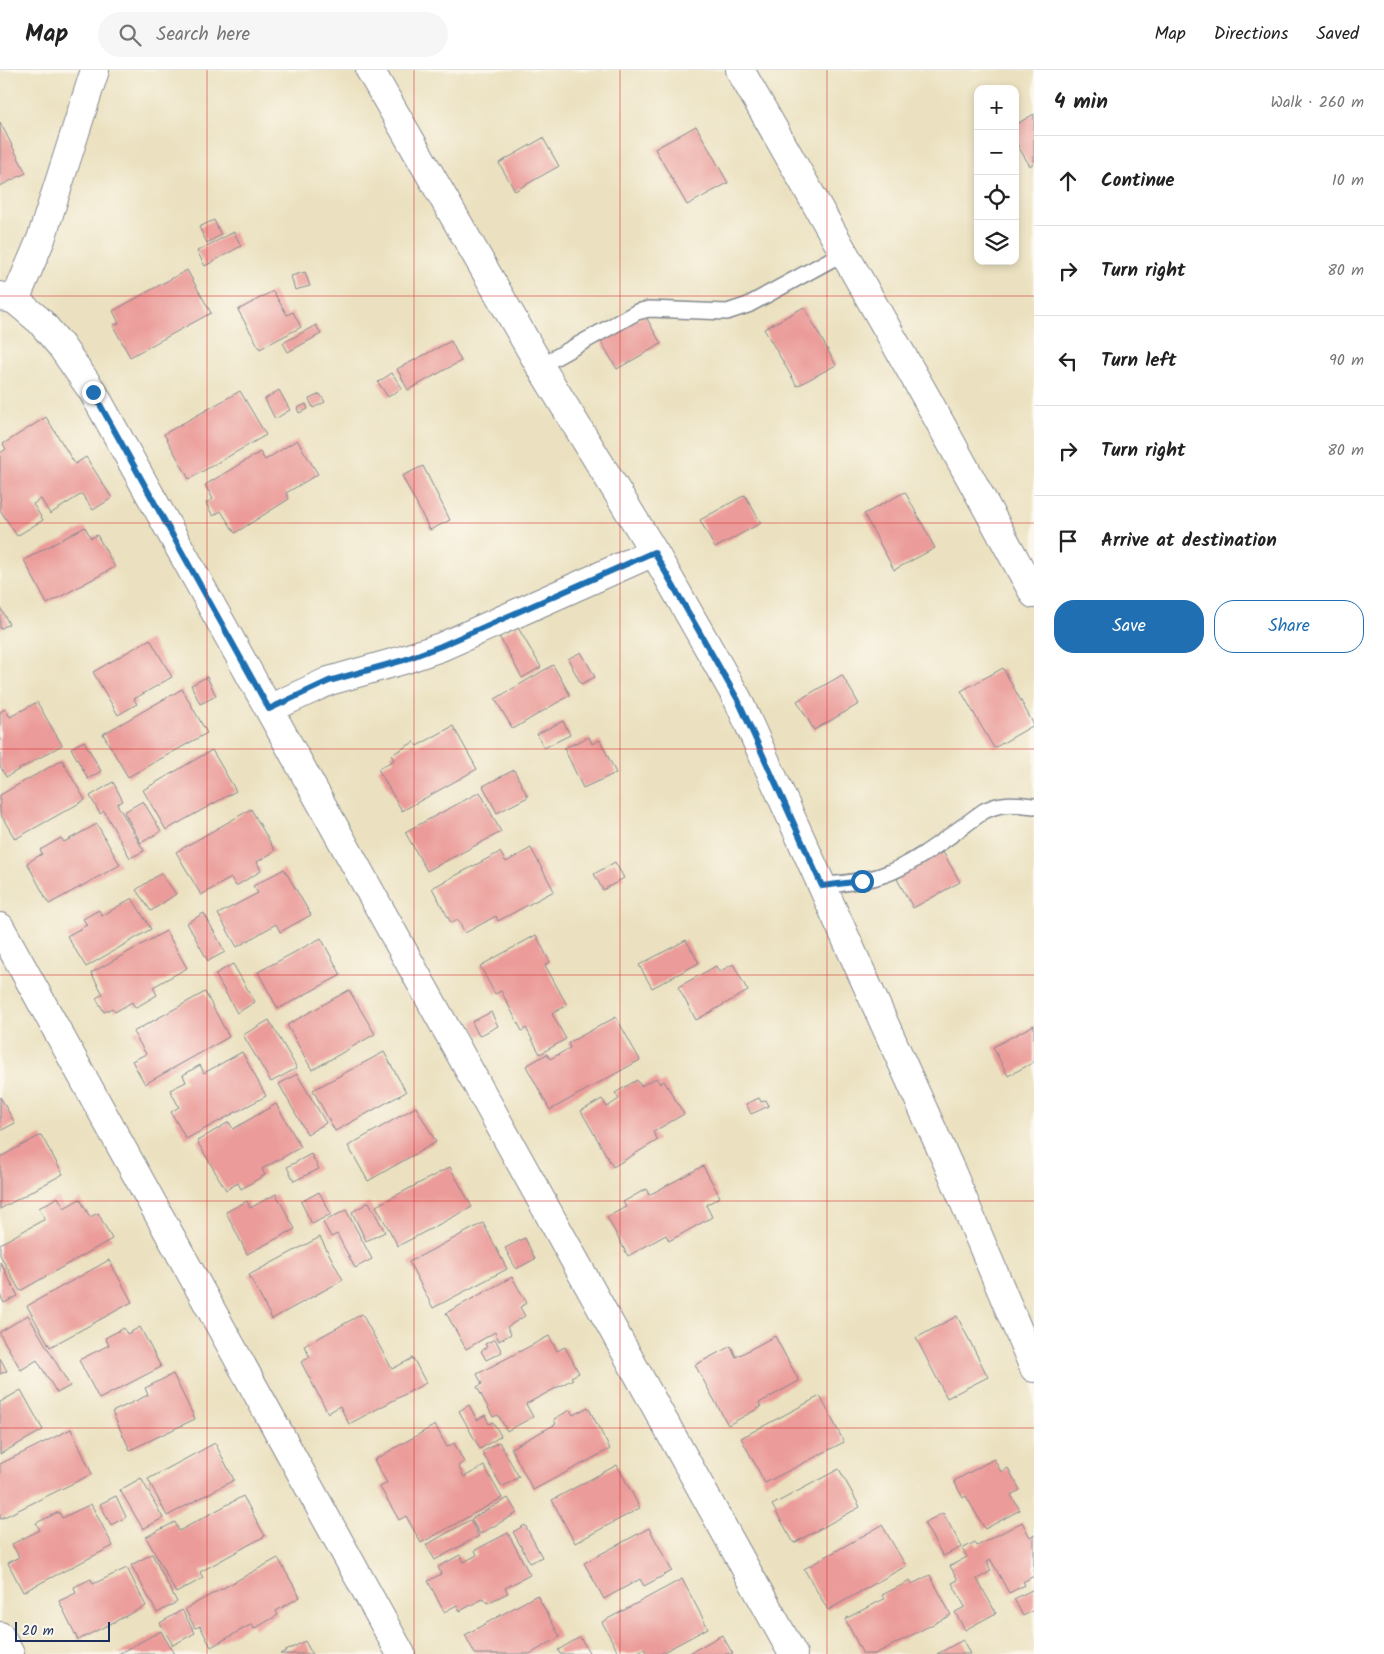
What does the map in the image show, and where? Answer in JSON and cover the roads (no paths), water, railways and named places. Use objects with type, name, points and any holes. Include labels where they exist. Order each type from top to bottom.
[{"type":"street","points":[[95,70],[41,239],[8,298],[40,321],[61,346],[93,392],[793,1654]]},
{"type":"street","points":[[370,70],[540,366],[654,552],[738,700],[952,1173],[1034,1368]]},
{"type":"street","points":[[740,70],[927,399],[1034,594]]},
{"type":"street","points":[[269,709],[329,681],[404,660],[441,646],[654,552]]},
{"type":"street","points":[[0,927],[401,1654]]},
{"type":"street","points":[[0,1636],[10,1654]]},
{"type":"lane","points":[[540,366],[637,312],[649,308],[727,312],[737,310],[843,253]]},
{"type":"lane","points":[[822,886],[862,881],[884,875],[905,865],[984,811],[995,806],[1008,803],[1034,806]]}]
